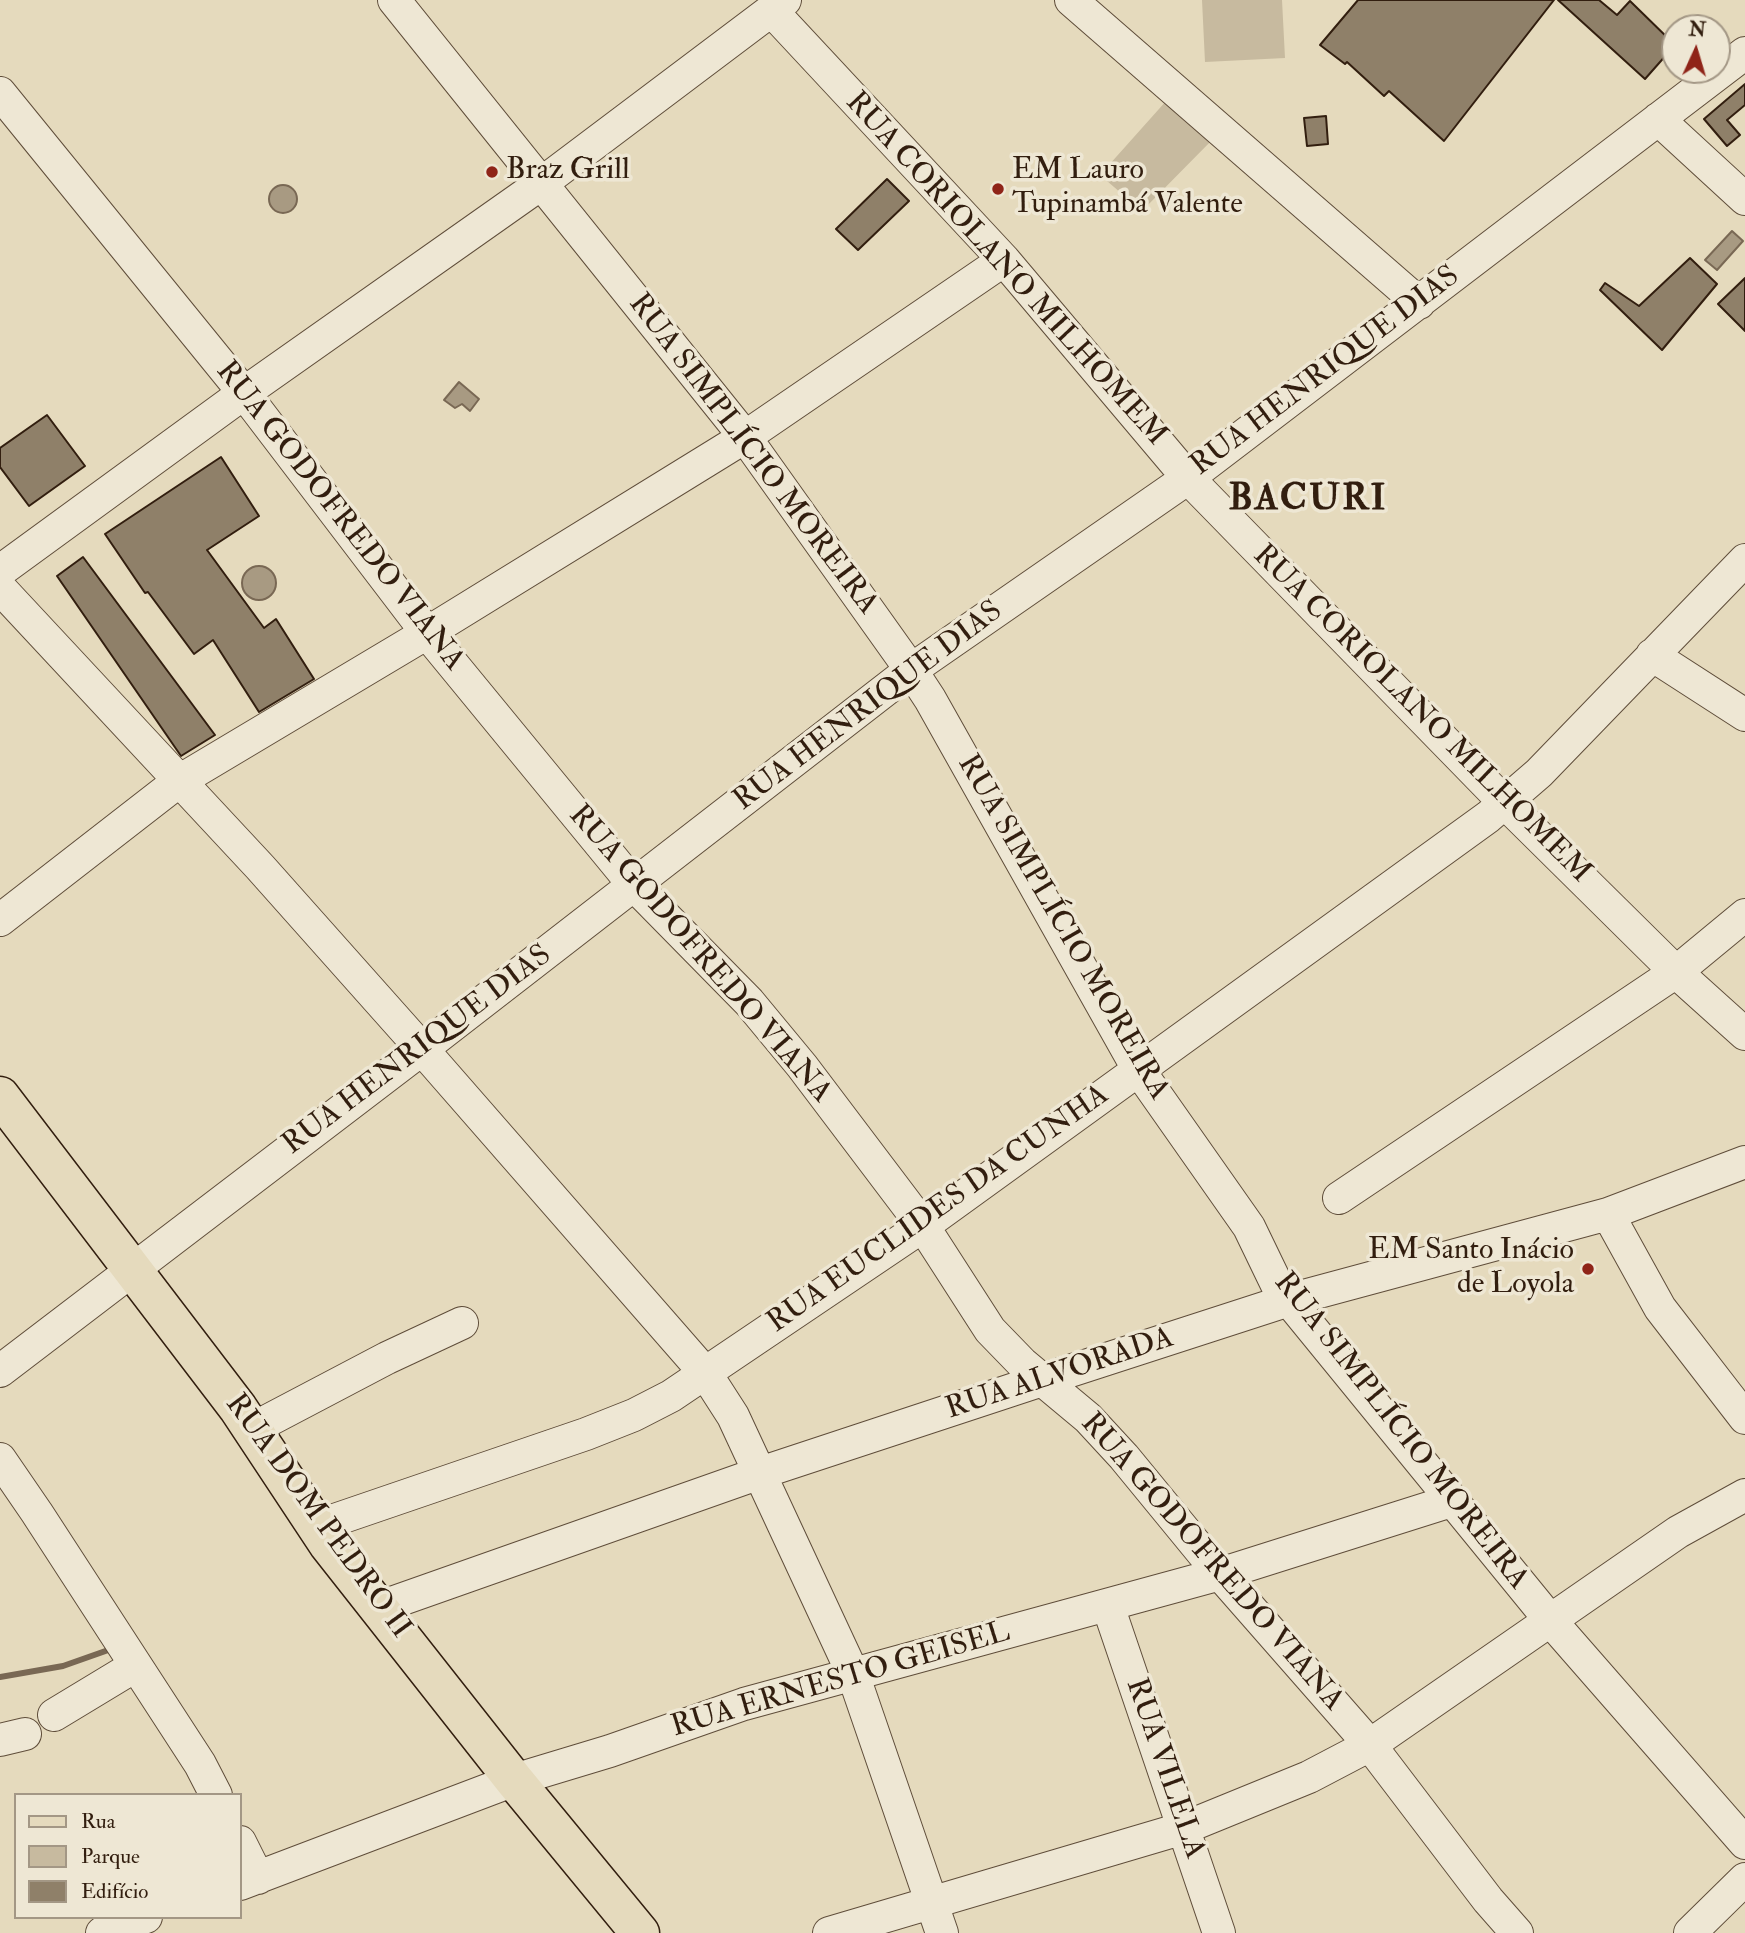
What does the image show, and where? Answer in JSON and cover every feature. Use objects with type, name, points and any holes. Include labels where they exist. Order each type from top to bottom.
[{"type":"main road","name":"RUA DOM PEDRO II","points":[[0,1096],[134,1269],[252,1429],[322,1535],[514,1780],[640,1933]]},
{"type":"street","name":"RUA SIMPLÍCIO MOREIRA","points":[[394,0],[745,437],[911,670],[930,699],[1138,1069],[1249,1227],[1284,1293],[1550,1620],[1745,1843]]},
{"type":"street","points":[[1071,0],[1419,303]]},
{"type":"street","points":[[0,571],[244,393],[542,183],[778,5]]},
{"type":"street","name":"RUA CORIOLANO MILHOMEM","points":[[778,5],[1004,260],[1188,478],[1505,803],[1676,972],[1745,1034]]},
{"type":"street","name":"RUA HENRIQUE DIAS","points":[[0,1371],[422,1049],[911,670],[1188,478],[1745,53]]},
{"type":"street","name":"RUA GODOFREDO VIANA","points":[[0,93],[244,393],[427,633],[635,885],[749,1002],[802,1066],[923,1226],[990,1330],[1032,1372],[1088,1418],[1124,1457],[1220,1574],[1370,1745],[1488,1900],[1517,1933]]},
{"type":"street","points":[[1658,120],[1745,199]]},
{"type":"street","points":[[0,920],[178,781],[427,633],[745,437],[1004,260]]},
{"type":"street","name":"RUA EUCLIDES DA CUNHA","points":[[322,1535],[634,1415],[706,1374],[923,1226],[1505,803],[1539,773],[1745,560]]},
{"type":"street","points":[[0,588],[260,867],[706,1374],[733,1416],[853,1674],[942,1933]]},
{"type":"street","points":[[1653,655],[1745,715]]},
{"type":"street","points":[[1339,1198],[1676,972],[1745,915]]},
{"type":"street","name":"RUA ALVORADA","points":[[372,1599],[1032,1372],[1284,1293],[1608,1214],[1745,1162]]},
{"type":"street","points":[[1608,1214],[1660,1308],[1745,1418]]},
{"type":"street","points":[[252,1429],[387,1358],[462,1323]]},
{"type":"street","points":[[0,1459],[200,1764],[215,1793]]},
{"type":"street","points":[[829,1933],[1184,1828],[1279,1791],[1370,1745],[1678,1532],[1745,1495]]},
{"type":"street","name":"RUA ERNESTO GEISEL","points":[[249,1881],[514,1780],[610,1751],[744,1704],[1220,1574],[1451,1501]]},
{"type":"street","name":"RUA VILELA","points":[[1108,1606],[1219,1933]]},
{"type":"street","points":[[54,1715],[135,1666]]},
{"type":"street","points":[[242,1851],[249,1881]]},
{"type":"street","points":[[1690,1933],[1745,1879]]},
{"type":"street","points":[[102,1933],[140,1919]]},
{"type":"green space","points":[[1202,0],[1282,0],[1285,58],[1205,62]]},
{"type":"green space","points":[[1167,100],[1215,137],[1142,211],[1100,175]]},
{"type":"shaded area","points":[[283,185],[293,189],[297,199],[293,209],[283,213],[273,209],[269,199],[273,189]]},
{"type":"shaded area","points":[[1732,231],[1743,241],[1717,270],[1705,260]]},
{"type":"shaded area","points":[[459,382],[479,399],[470,411],[462,404],[455,408],[444,400]]},
{"type":"shaded area","points":[[259,566],[271,571],[276,583],[271,595],[259,600],[247,595],[242,583],[247,571]]},
{"type":"building","points":[[1358,0],[1554,0],[1444,141],[1389,91],[1384,96],[1347,62],[1345,64],[1320,45]]},
{"type":"building","points":[[1558,0],[1599,0],[1617,15],[1630,1],[1661,31],[1661,61],[1645,79]]},
{"type":"building","points":[[1745,84],[1745,105],[1727,120],[1740,135],[1727,146],[1704,119]]},
{"type":"building","points":[[1326,116],[1328,144],[1307,146],[1304,118]]},
{"type":"building","points":[[887,179],[909,201],[858,250],[836,229]]},
{"type":"building","points":[[1690,258],[1717,284],[1662,350],[1600,290],[1605,283],[1639,306]]},
{"type":"building","points":[[1745,278],[1745,331],[1718,304]]},
{"type":"building","points":[[47,415],[85,466],[29,506],[0,467],[0,448]]},
{"type":"building","points":[[221,457],[259,516],[207,550],[264,628],[276,619],[314,679],[259,712],[213,640],[194,654],[148,592],[145,593],[105,534]]},
{"type":"building","points":[[83,557],[215,735],[181,756],[57,576]]},
{"type":"waterway","points":[[0,1677],[63,1666],[114,1648]]},
{"type":"place","name":"Braz Grill","points":[[492,172]]},
{"type":"place","name":"EM Lauro Tupinambá Valente","points":[[998,189]]},
{"type":"place","name":"EM Santo Inácio de Loyola","points":[[1588,1269]]},
{"type":"district","name":"BACURI","points":[[1308,501]]}]
